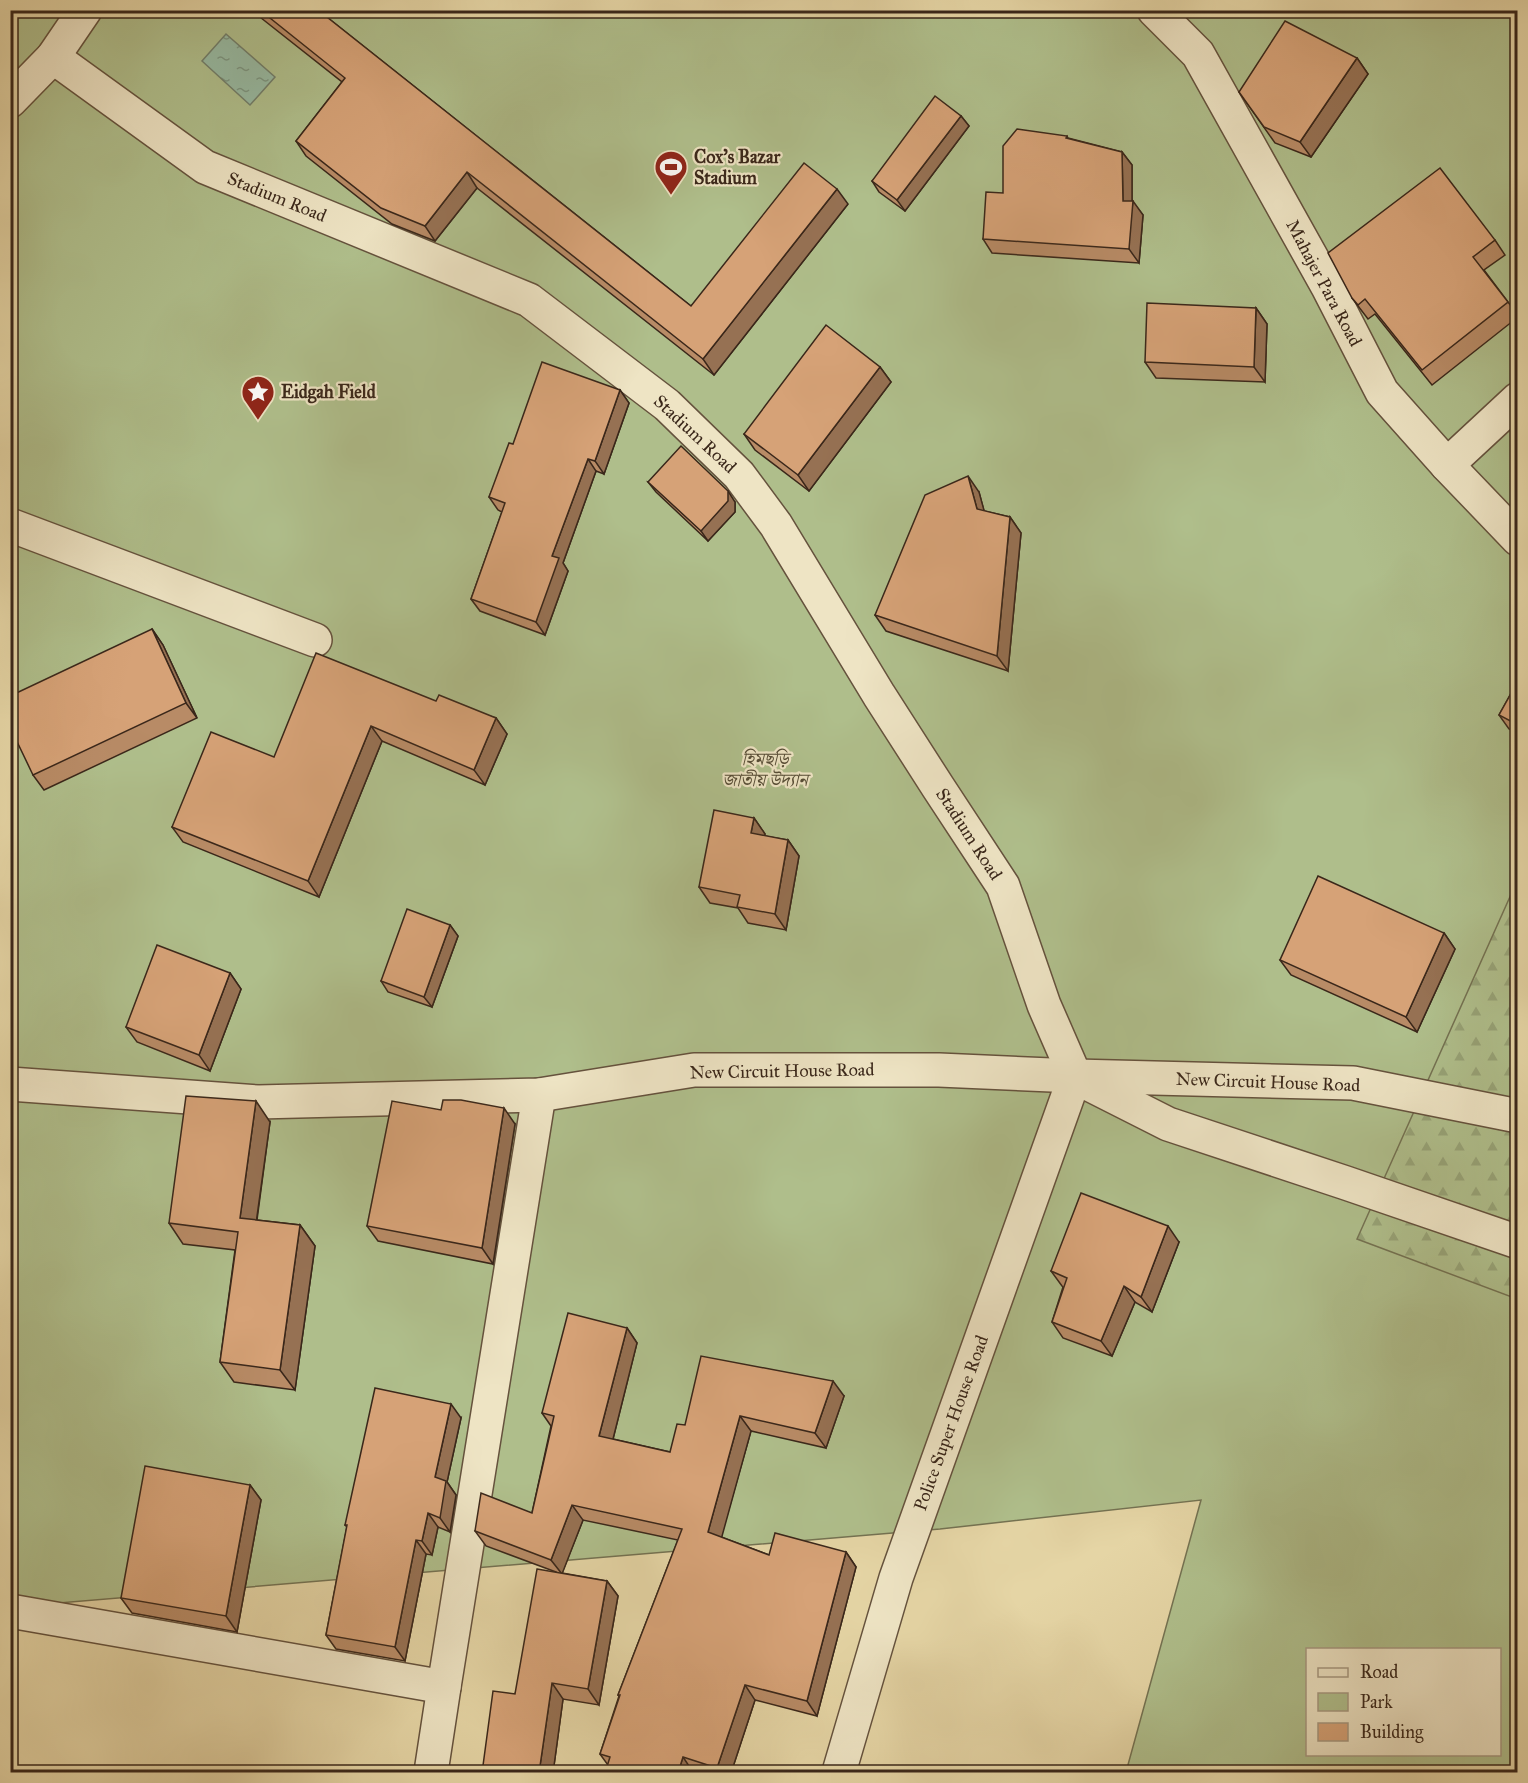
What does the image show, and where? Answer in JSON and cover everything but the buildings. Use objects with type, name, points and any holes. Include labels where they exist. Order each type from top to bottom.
[{"type":"street","points":[[10,101],[53,57],[85,10]]},
{"type":"street","name":"Mahajer Para Road","points":[[1154,10],[1198,54],[1328,287],[1382,392],[1447,465],[1518,539]]},
{"type":"street","name":"Stadium Road","points":[[53,57],[205,167],[529,300],[668,405],[739,475],[776,525],[920,759],[1003,886],[1044,1005],[1075,1076]]},
{"type":"street","points":[[1447,465],[1518,399]]},
{"type":"street","points":[[10,525],[315,640]]},
{"type":"street","name":"New Circuit House Road","points":[[10,1084],[258,1102],[539,1095],[694,1070],[939,1070],[1353,1083],[1518,1116]]},
{"type":"street","points":[[1075,1076],[1168,1125],[1518,1242]]},
{"type":"street","name":"Police Super House Road","points":[[839,1773],[896,1578],[1075,1076]]},
{"type":"street","points":[[431,1773],[539,1095]]},
{"type":"street","points":[[10,1611],[444,1687]]},
{"type":"green space","name":"হিমছড়ি জাতীয় উদ্যান","points":[[11,11],[1517,11],[1517,1772],[1126,1772],[1201,1500],[940,1529],[11,1607]]},
{"type":"green space","points":[[1517,881],[1517,1299],[1357,1239]]},
{"type":"water","points":[[226,34],[275,77],[250,105],[202,61]]},
{"type":"place","name":"Cox's Bazar Stadium","points":[[671,196]]},
{"type":"place","name":"Eidgah Field","points":[[258,421]]}]
